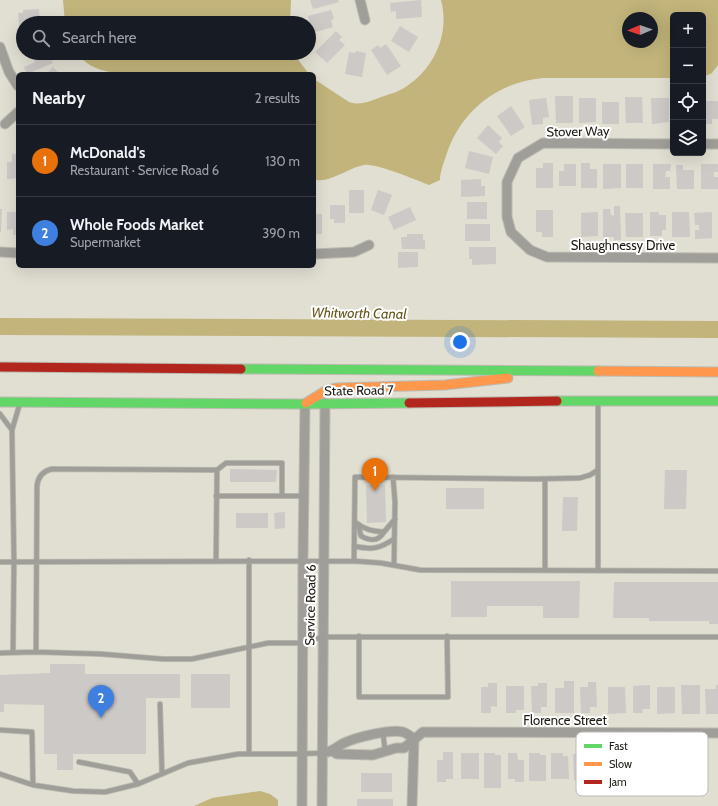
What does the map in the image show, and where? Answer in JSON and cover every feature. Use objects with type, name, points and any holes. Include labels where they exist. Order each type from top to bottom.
[{"type":"main road","name":"State Road 7","points":[[0,367],[540,372],[718,372]]},
{"type":"main road","points":[[305,404],[327,390],[337,388],[452,386],[481,383],[540,372]]},
{"type":"main road","name":"State Road 7","points":[[0,402],[325,404],[598,400],[718,401]]},
{"type":"street","points":[[360,0],[366,20]]},
{"type":"street","points":[[0,47],[9,72],[16,83]]},
{"type":"street","points":[[5,124],[16,114]]},
{"type":"street","name":"Stover Way","points":[[530,250],[511,232],[507,217],[507,182],[518,158],[543,143],[670,144]]},
{"type":"street","points":[[706,144],[718,144]]},
{"type":"street","points":[[316,254],[354,252],[369,245]]},
{"type":"street","name":"Shaughnessy Drive","points":[[530,250],[548,257],[718,258]]},
{"type":"street","points":[[0,252],[16,253]]},
{"type":"street","name":"Service Road 6","points":[[302,806],[305,404]]},
{"type":"street","name":"Service Road 6","points":[[322,806],[322,637],[325,404]]},
{"type":"street","name":"Florence Street","points":[[323,753],[332,751],[336,747],[349,741],[370,735],[404,732],[414,739]]},
{"type":"street","name":"Florence Street","points":[[332,751],[337,754],[374,755],[385,750],[404,748],[423,732],[576,733]]},
{"type":"street","name":"Florence Street","points":[[708,733],[718,733]]},
{"type":"street","points":[[412,806],[414,739]]},
{"type":"lane","points":[[598,400],[598,570]]},
{"type":"lane","points":[[13,652],[14,562],[12,430],[21,402]]},
{"type":"lane","points":[[0,414],[12,430]]},
{"type":"lane","points":[[36,652],[38,481],[40,476],[47,470],[217,470],[226,463],[282,463],[282,496]]},
{"type":"lane","points":[[216,561],[217,470]]},
{"type":"lane","points":[[354,561],[356,523],[355,477],[580,478],[590,475],[598,470]]},
{"type":"lane","points":[[393,477],[395,519],[394,565]]},
{"type":"lane","points":[[545,479],[545,570]]},
{"type":"lane","points":[[216,496],[304,496]]},
{"type":"lane","points":[[356,523],[361,536],[369,541],[376,540],[382,536],[395,519]]},
{"type":"lane","points":[[356,523],[371,532],[384,532]]},
{"type":"lane","points":[[354,546],[366,549],[376,549],[394,539]]},
{"type":"lane","points":[[249,560],[249,754]]},
{"type":"lane","points":[[0,562],[324,560],[394,565],[420,570],[718,571]]},
{"type":"lane","points":[[359,636],[359,697],[448,697],[447,636]]},
{"type":"lane","points":[[0,653],[36,652],[102,654],[163,659],[192,658],[268,643],[303,643],[322,637],[718,637]]},
{"type":"lane","points":[[160,704],[162,774]]},
{"type":"lane","points":[[0,730],[32,732],[32,785]]},
{"type":"lane","points":[[383,733],[385,750]]},
{"type":"lane","points":[[0,774],[32,785],[73,791],[105,792],[138,784],[188,763],[238,754],[323,753]]},
{"type":"lane","points":[[79,762],[130,772],[138,784]]},
{"type":"shaded area","points":[[63,0],[291,0],[290,16],[64,16]]},
{"type":"shaded area","points":[[441,0],[718,0],[718,65],[712,73],[706,76],[706,12],[670,12],[670,78],[543,78],[526,81],[495,93],[470,113],[452,140],[443,165],[440,180],[429,185],[386,169],[370,165],[358,166],[325,180],[316,179],[316,80],[349,102],[353,103],[361,103],[394,93],[407,86],[425,69],[438,48],[442,37],[443,12]]},
{"type":"shaded area","points":[[83,60],[299,60],[307,72],[109,72],[88,64]]},
{"type":"shaded area","points":[[0,318],[718,321],[718,338],[0,335]]},
{"type":"shaded area","points":[[260,791],[270,794],[278,800],[278,806],[194,806],[212,798]]},
{"type":"building","points":[[310,0],[338,0],[339,2],[313,9]]},
{"type":"building","points":[[421,0],[422,17],[396,19],[396,11],[391,12],[390,3]]},
{"type":"building","points":[[39,9],[40,16],[18,16],[18,13],[23,13],[23,10]]},
{"type":"building","points":[[331,10],[334,19],[331,20],[333,27],[316,32],[316,16],[308,16]]},
{"type":"building","points":[[400,26],[418,37],[409,52],[391,41]]},
{"type":"building","points":[[336,31],[342,37],[339,40],[345,45],[327,63],[316,53],[316,51]]},
{"type":"building","points":[[386,44],[401,66],[387,75],[371,50],[378,45],[380,48]]},
{"type":"building","points":[[356,51],[366,53],[362,77],[345,74],[349,52],[355,53]]},
{"type":"building","points":[[34,60],[52,60],[53,63],[32,72],[26,72],[24,67],[35,62]]},
{"type":"building","points":[[53,67],[58,72],[48,72]]},
{"type":"building","points":[[555,96],[573,96],[573,123],[556,123]]},
{"type":"building","points":[[625,97],[642,97],[643,123],[626,123]]},
{"type":"building","points":[[546,98],[549,117],[543,118],[543,124],[532,125],[529,100]]},
{"type":"building","points":[[579,98],[596,98],[596,122],[579,123]]},
{"type":"building","points":[[651,98],[669,98],[669,122],[652,124]]},
{"type":"building","points":[[706,101],[718,101],[718,119],[712,119],[712,124],[706,124]]},
{"type":"building","points":[[602,102],[619,102],[619,124],[602,124]]},
{"type":"building","points":[[511,106],[525,127],[511,136],[497,116]]},
{"type":"building","points":[[488,125],[502,138],[499,142],[503,146],[496,154],[477,138]]},
{"type":"building","points":[[469,151],[493,157],[489,174],[465,168]]},
{"type":"building","points":[[12,154],[16,154],[16,178],[7,179],[7,162],[12,162]]},
{"type":"building","points":[[543,163],[553,163],[553,188],[536,188],[536,168],[543,168]]},
{"type":"building","points":[[581,163],[590,163],[590,169],[597,169],[597,188],[581,188]]},
{"type":"building","points":[[564,164],[576,164],[576,186],[559,186],[559,171],[564,171]]},
{"type":"building","points":[[603,164],[621,164],[621,188],[603,189]]},
{"type":"building","points":[[626,164],[643,164],[643,188],[626,188]]},
{"type":"building","points":[[653,164],[671,164],[670,171],[666,171],[665,177],[670,177],[670,189],[653,189]]},
{"type":"building","points":[[701,164],[718,164],[718,172],[714,172],[714,177],[718,177],[718,189],[701,189]]},
{"type":"building","points":[[676,165],[683,165],[683,170],[694,170],[694,189],[677,189]]},
{"type":"building","points":[[481,179],[481,186],[485,186],[485,196],[461,197],[461,180]]},
{"type":"building","points":[[349,190],[364,190],[364,213],[349,213]]},
{"type":"building","points":[[378,190],[392,195],[384,215],[371,210]]},
{"type":"building","points":[[467,202],[487,202],[487,219],[467,219]]},
{"type":"building","points":[[330,205],[345,205],[345,223],[334,223],[334,219],[330,219]]},
{"type":"building","points":[[614,206],[620,206],[621,240],[614,240],[614,237],[603,237],[603,209],[610,209],[611,215],[614,216]]},
{"type":"building","points":[[410,207],[416,220],[394,230],[388,217]]},
{"type":"building","points":[[0,209],[2,209],[1,232],[0,232]]},
{"type":"building","points":[[536,210],[553,210],[553,237],[542,237],[542,232],[536,232]]},
{"type":"building","points":[[7,212],[16,212],[16,235],[13,235],[13,229],[7,230]]},
{"type":"building","points":[[598,212],[598,236],[581,237],[581,213]]},
{"type":"building","points":[[650,212],[659,212],[659,215],[666,215],[666,230],[662,230],[662,236],[650,236]]},
{"type":"building","points":[[672,212],[689,212],[690,237],[672,237]]},
{"type":"building","points":[[712,212],[712,238],[695,239],[695,230],[699,230],[699,225],[695,225],[694,213]]},
{"type":"building","points":[[625,213],[643,213],[643,237],[626,237]]},
{"type":"building","points":[[316,214],[322,214],[322,234],[316,234]]},
{"type":"building","points":[[465,224],[490,224],[490,241],[465,241]]},
{"type":"building","points":[[407,234],[423,234],[425,249],[402,249],[401,237],[407,237]]},
{"type":"building","points":[[469,247],[496,247],[496,264],[472,265],[472,259],[469,259]]},
{"type":"building","points":[[398,252],[418,252],[418,267],[398,268]]},
{"type":"building","points":[[230,469],[277,470],[276,482],[230,482]]},
{"type":"building","points":[[665,470],[687,470],[686,509],[664,509]]},
{"type":"building","points":[[366,485],[385,485],[386,522],[367,523]]},
{"type":"building","points":[[446,488],[484,488],[484,509],[446,509]]},
{"type":"building","points":[[563,497],[578,497],[577,531],[562,531]]},
{"type":"building","points":[[285,512],[285,528],[275,529],[274,513]]},
{"type":"building","points":[[236,513],[268,513],[268,528],[236,528]]},
{"type":"building","points":[[451,581],[580,581],[579,618],[543,618],[543,606],[487,606],[487,617],[451,617]]},
{"type":"building","points":[[614,582],[718,582],[718,624],[709,624],[709,621],[649,621],[649,618],[613,618]]},
{"type":"building","points":[[50,664],[85,664],[85,674],[180,674],[180,698],[146,698],[146,754],[73,754],[73,770],[57,770],[57,754],[44,754],[44,705],[4,704],[4,712],[0,712],[0,675],[50,673]]},
{"type":"building","points":[[191,674],[230,674],[230,708],[191,708]]},
{"type":"building","points":[[564,681],[574,681],[574,713],[555,713],[555,688],[564,688]]},
{"type":"building","points":[[588,682],[596,682],[597,707],[590,707],[590,713],[581,713],[580,687],[588,687]]},
{"type":"building","points":[[488,683],[497,683],[497,707],[491,706],[491,713],[481,713],[481,687],[488,687]]},
{"type":"building","points":[[538,683],[547,683],[547,707],[541,707],[541,713],[532,713],[531,686],[538,686]]},
{"type":"building","points":[[650,685],[650,709],[642,709],[643,713],[633,713],[633,686]]},
{"type":"building","points":[[681,685],[700,685],[700,714],[682,714]]},
{"type":"building","points":[[716,685],[718,685],[718,714],[706,714],[705,689],[716,689]]},
{"type":"building","points":[[506,686],[524,686],[524,710],[516,710],[516,713],[506,713]]},
{"type":"building","points":[[608,687],[625,687],[626,713],[608,714]]},
{"type":"building","points":[[657,687],[675,687],[675,713],[657,714]]},
{"type":"building","points":[[443,752],[453,752],[453,779],[446,779],[446,782],[437,782],[437,760],[443,760]]},
{"type":"building","points":[[461,753],[479,753],[479,779],[461,779]]},
{"type":"building","points":[[484,753],[495,753],[495,755],[501,755],[501,788],[484,788]]},
{"type":"building","points":[[508,753],[517,753],[518,760],[524,760],[524,782],[515,782],[515,779],[508,779]]},
{"type":"building","points":[[529,753],[540,753],[540,755],[546,755],[546,781],[529,781]]},
{"type":"building","points":[[551,753],[563,753],[563,756],[568,756],[569,779],[551,779]]},
{"type":"building","points":[[573,754],[576,754],[576,780],[574,780]]},
{"type":"building","points":[[361,773],[392,773],[392,792],[361,792]]},
{"type":"building","points":[[357,799],[393,799],[393,806],[357,806]]},
{"type":"traffic: fast","points":[[241,369],[598,371]]},
{"type":"traffic: fast","points":[[557,401],[718,401]]},
{"type":"traffic: fast","points":[[0,402],[305,404],[409,403]]},
{"type":"traffic: slow","points":[[598,371],[718,372]]},
{"type":"traffic: slow","points":[[306,403],[327,390],[337,388],[445,385],[508,378]]},
{"type":"traffic: jam","points":[[0,367],[241,369]]},
{"type":"traffic: jam","points":[[409,403],[557,401]]},
{"type":"place","name":"McDonald's","points":[[375,491]]},
{"type":"place","name":"Whole Foods Market","points":[[101,718]]},
{"type":"water label","name":"Whitworth Canal","points":[[359,313]]}]
